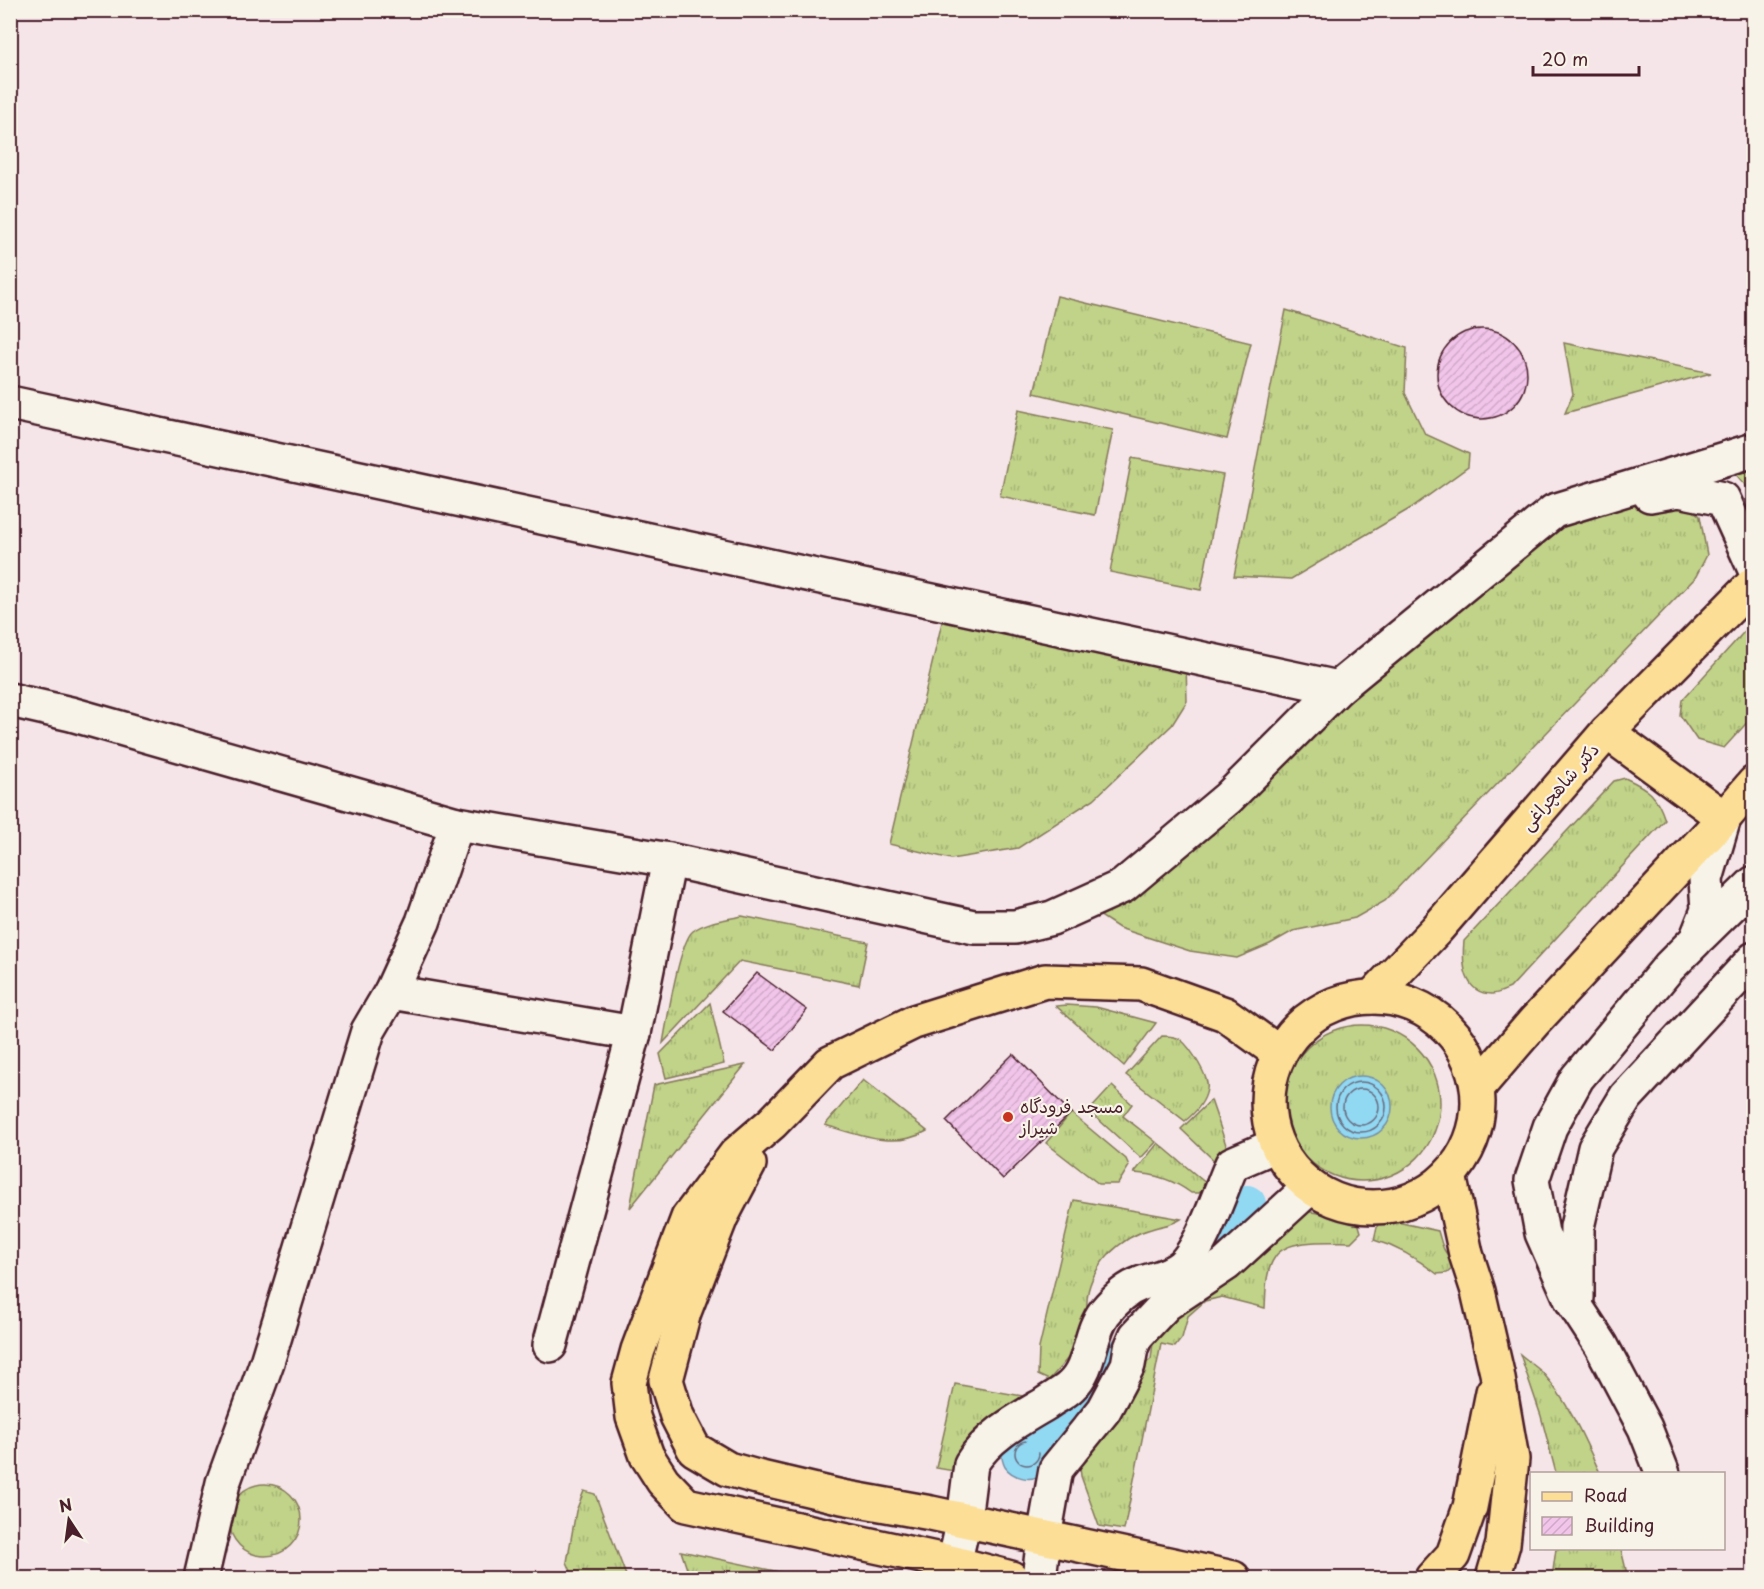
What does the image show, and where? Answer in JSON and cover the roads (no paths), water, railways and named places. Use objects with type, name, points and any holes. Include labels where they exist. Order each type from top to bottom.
[{"type":"main road","name":"دکتر شاهچراغی","points":[[1372,997],[1436,930],[1607,732],[1754,584]]},
{"type":"main road","points":[[1607,732],[1724,818]]},
{"type":"main road","points":[[1478,1087],[1534,1022],[1754,783]]},
{"type":"main road","points":[[1011,1578],[953,1571],[686,1505],[663,1481],[647,1456],[633,1417],[629,1383],[638,1350],[688,1218],[736,1154],[772,1123],[830,1063],[914,1022],[1045,981],[1141,984],[1225,1014],[1279,1053]]},
{"type":"main road","points":[[1372,997],[1402,1001],[1430,1013],[1452,1033],[1469,1058],[1478,1087],[1478,1111],[1473,1134],[1464,1156],[1449,1175],[1425,1194],[1396,1204],[1366,1207],[1337,1201],[1310,1187],[1290,1168],[1276,1145],[1269,1122],[1267,1098],[1270,1075],[1279,1053],[1296,1029],[1318,1012],[1344,1000],[1372,997]]},
{"type":"main road","points":[[772,1123],[721,1217],[684,1312],[666,1380],[677,1416],[694,1449],[728,1469],[842,1497],[1044,1537],[1233,1578]]},
{"type":"main road","points":[[1449,1175],[1466,1254],[1478,1291],[1497,1373],[1512,1459],[1503,1544],[1493,1578]]},
{"type":"main road","points":[[1432,1578],[1453,1555],[1470,1507],[1497,1373]]},
{"type":"street","points":[[10,403],[1338,687]]},
{"type":"street","points":[[10,700],[83,717],[457,824],[669,860],[974,927],[1016,927],[1043,920],[1123,886],[1228,798],[1338,687],[1554,511],[1754,450]]},
{"type":"street","points":[[1554,511],[1679,490],[1723,499],[1754,567]]},
{"type":"street","points":[[1696,939],[1708,910],[1706,879],[1724,818]]},
{"type":"street","points":[[201,1578],[222,1483],[267,1362],[368,1031],[391,992],[423,922],[457,824]]},
{"type":"street","points":[[550,1345],[634,1033],[669,860]]},
{"type":"street","points":[[1663,1472],[1645,1428],[1601,1345],[1578,1309],[1542,1233],[1532,1180],[1550,1127],[1577,1078],[1669,967],[1754,883]]},
{"type":"street","points":[[1578,1309],[1577,1227],[1595,1148],[1626,1096],[1754,959]]},
{"type":"street","points":[[391,992],[634,1033]]},
{"type":"street","points":[[953,1571],[964,1521],[971,1464],[985,1445],[1072,1386],[1089,1353],[1093,1335],[1103,1314],[1119,1297],[1139,1284],[1164,1277],[1181,1266],[1194,1251],[1232,1164],[1276,1145]]},
{"type":"street","points":[[1039,1578],[1056,1468],[1104,1410],[1128,1365],[1136,1336],[1167,1304],[1226,1264],[1310,1187]]},
{"type":"water","points":[[1355,1076],[1367,1076],[1383,1085],[1390,1095],[1392,1107],[1390,1119],[1383,1129],[1367,1138],[1355,1138],[1344,1133],[1335,1124],[1330,1113],[1330,1101],[1335,1090],[1344,1081]]},
{"type":"water","points":[[1033,1428],[1047,1437],[1053,1452],[1041,1474],[1037,1477],[1022,1478],[1012,1474],[1005,1467],[1002,1447]]},
{"type":"waterway","points":[[1206,1269],[1228,1249],[1247,1204]]},
{"type":"waterway","points":[[1044,1434],[1113,1377],[1126,1354]]},
{"type":"place","name":"مسجد فرودگاه شیراز","points":[[1008,1117]]}]
